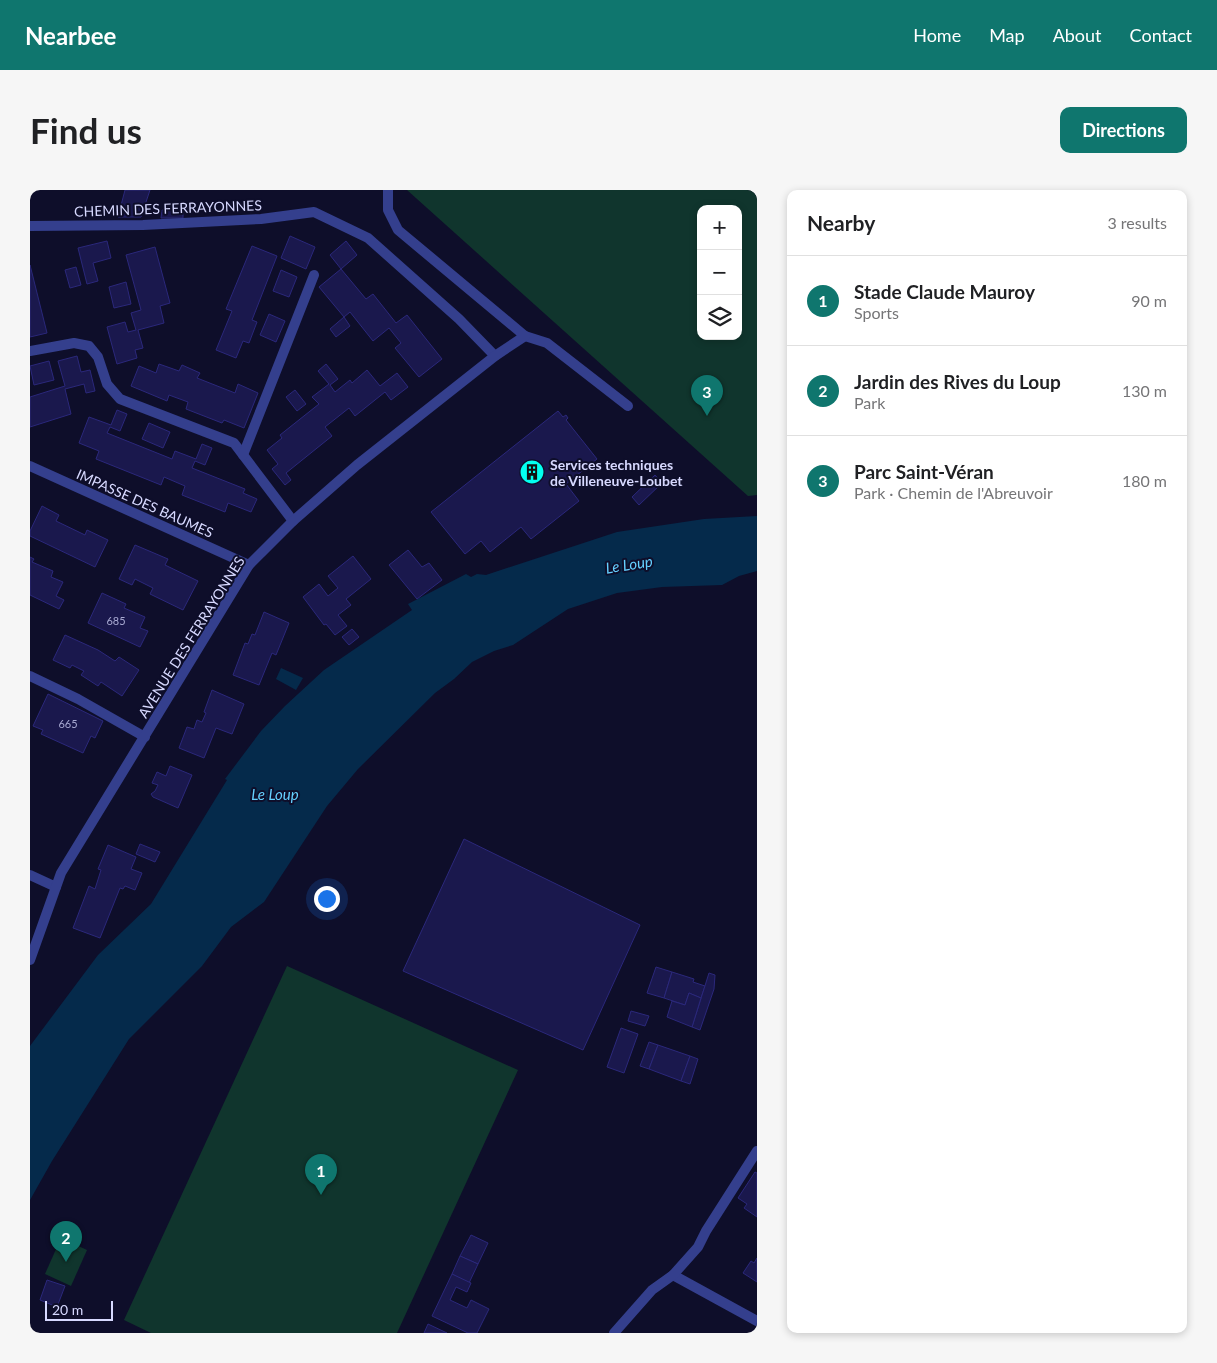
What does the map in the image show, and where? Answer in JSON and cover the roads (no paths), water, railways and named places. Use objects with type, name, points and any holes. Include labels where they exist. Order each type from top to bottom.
[{"type":"street","points":[[388,190],[388,210],[398,230],[526,336],[547,343],[628,406]]},
{"type":"street","name":"CHEMIN DES FERRAYONNES","points":[[30,226],[143,225],[261,219],[314,212],[368,238],[460,319],[495,356]]},
{"type":"street","points":[[243,455],[314,275]]},
{"type":"street","name":"AVENUE DES FERRAYONNES","points":[[30,960],[61,873],[249,565],[293,521],[357,465],[495,356],[526,336]]},
{"type":"street","points":[[30,351],[74,342],[89,346],[98,357],[106,384],[120,399],[234,443],[293,521]]},
{"type":"street","name":"IMPASSE DES BAUMES","points":[[30,466],[249,565]]},
{"type":"street","points":[[30,676],[78,699],[145,737]]},
{"type":"street","points":[[30,875],[56,887]]},
{"type":"street","points":[[614,1333],[652,1290],[673,1275],[698,1247],[706,1231],[757,1151]]},
{"type":"street","points":[[673,1275],[757,1321]]},
{"type":"water","name":"Le Loup","points":[[757,516],[757,571],[739,576],[722,585],[662,587],[617,593],[568,609],[513,645],[494,651],[472,662],[435,693],[358,769],[327,806],[264,902],[231,927],[202,966],[129,1039],[52,1161],[30,1200],[30,1046],[98,955],[151,904],[227,780],[225,779],[261,731],[285,706],[324,670],[412,610],[408,604],[466,574],[471,577],[477,574],[486,575],[617,532],[704,519]]},
{"type":"water","points":[[281,668],[303,678],[296,690],[276,679]]},
{"type":"place","name":"Parc Saint-Véran","points":[[707,416]]},
{"type":"place","name":"Services techniques de Villeneuve-Loubet","points":[[532,472]]},
{"type":"place","name":"Stade Claude Mauroy","points":[[321,1195]]},
{"type":"place","name":"Jardin des Rives du Loup","points":[[66,1262]]}]
